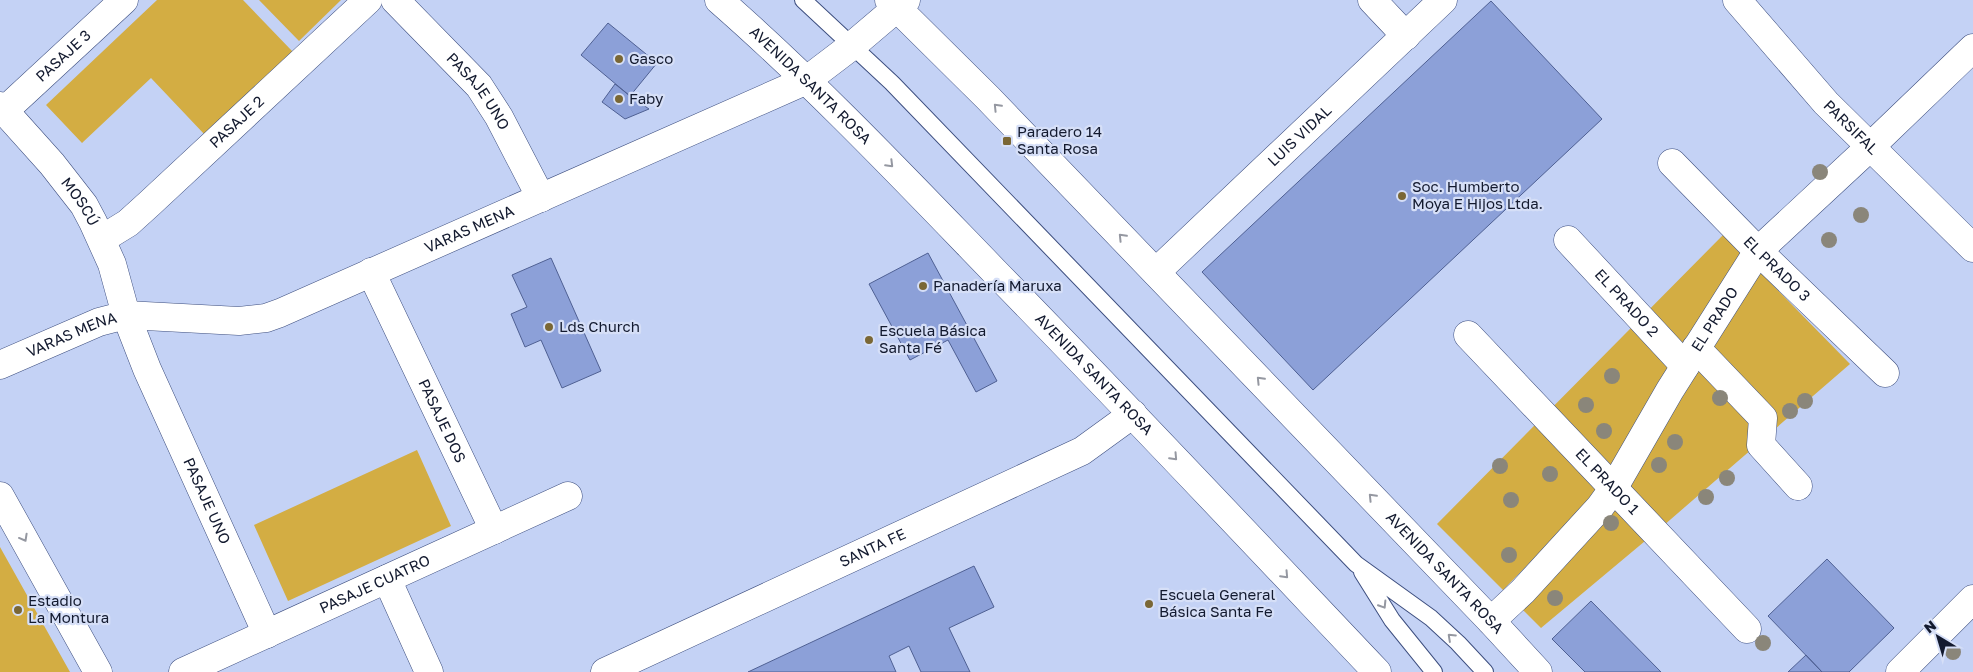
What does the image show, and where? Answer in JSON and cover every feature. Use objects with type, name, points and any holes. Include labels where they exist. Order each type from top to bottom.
[{"type":"street","name":"PASAJE 3","points":[[2,109],[124,0]]},
{"type":"street","name":"PASAJE 2","points":[[102,239],[128,223],[368,0]]},
{"type":"street","name":"PASAJE UNO","points":[[395,0],[479,86],[499,117],[541,198]]},
{"type":"street","name":"AVENIDA SANTA ROSA","points":[[719,0],[807,80],[1133,414],[1377,672]]},
{"type":"street","points":[[1372,0],[1406,36]]},
{"type":"street","name":"LUIS VIDAL","points":[[1156,272],[1443,0]]},
{"type":"street","name":"PARSIFAL","points":[[1737,0],[1826,103],[1973,248]]},
{"type":"street","name":"VARAS MENA","points":[[0,365],[99,322],[126,316],[225,321],[252,320],[280,313],[807,80],[853,45],[898,3]]},
{"type":"street","name":"AVENIDA SANTA ROSA","points":[[898,3],[1492,621],[1538,672]]},
{"type":"street","name":"EL PRADO","points":[[1492,621],[1600,507],[1613,489],[1691,357],[1758,250],[1870,147],[1973,48]]},
{"type":"street","name":"MOSCÚ","points":[[2,109],[84,205],[102,239],[117,281],[126,316]]},
{"type":"street","name":"EL PRADO 3","points":[[1672,163],[1884,373]]},
{"type":"street","name":"EL PRADO 2","points":[[1568,240],[1691,357],[1763,418],[1761,445],[1798,486]]},
{"type":"street","name":"PASAJE DOS","points":[[372,272],[494,530]]},
{"type":"street","name":"PASAJE UNO","points":[[126,316],[147,370],[267,634]]},
{"type":"street","name":"EL PRADO 1","points":[[1468,335],[1747,629]]},
{"type":"street","name":"SANTA FE","points":[[605,672],[1082,451],[1133,414]]},
{"type":"street","points":[[0,496],[98,672]]},
{"type":"street","name":"PASAJE CUATRO","points":[[183,672],[568,496]]},
{"type":"street","points":[[387,579],[429,672]]},
{"type":"street","points":[[1900,672],[1972,601]]},
{"type":"lane","points":[[803,0],[898,89],[1356,564],[1431,618],[1485,672]]},
{"type":"lane","points":[[1356,564],[1392,620],[1434,672]]},
{"type":"shaded area","points":[[157,0],[243,0],[293,52],[205,135],[151,78],[82,143],[46,105]]},
{"type":"shaded area","points":[[259,0],[341,0],[299,41]]},
{"type":"shaded area","points":[[1723,235],[1742,255],[1591,500],[1503,590],[1437,524]]},
{"type":"shaded area","points":[[1759,271],[1850,364],[1663,526],[1541,628],[1520,607],[1614,509]]},
{"type":"shaded area","points":[[417,450],[451,526],[288,601],[254,525]]},
{"type":"shaded area","name":"Estadio La Montura","points":[[0,547],[70,672],[0,672]]},
{"type":"building","name":"Soc. Humberto Moya E Hijos Ltda.","points":[[1491,1],[1602,119],[1313,390],[1202,272]]},
{"type":"building","name":"Gasco","points":[[608,23],[657,63],[630,96],[581,55]]},
{"type":"building","name":"Faby","points":[[615,84],[649,109],[625,119],[602,102]]},
{"type":"building","points":[[928,253],[997,381],[976,392],[948,340],[910,360],[869,284]]},
{"type":"building","name":"Lds Church","points":[[551,258],[601,371],[562,388],[541,340],[525,347],[511,314],[527,307],[512,275]]},
{"type":"building","points":[[1827,559],[1894,628],[1849,672],[1822,672],[1768,616]]},
{"type":"building","points":[[974,566],[994,607],[949,628],[970,672],[921,672],[909,646],[889,656],[896,672],[748,672]]},
{"type":"building","points":[[1591,601],[1661,672],[1585,672],[1552,639]]},
{"type":"building","points":[[1806,655],[1822,672],[1788,672]]},
{"type":"place","name":"Gasco","points":[[619,59]]},
{"type":"place","name":"Faby","points":[[619,99]]},
{"type":"place","name":"Paradero 14 Santa Rosa","points":[[1007,141]]},
{"type":"place","name":"Soc. Humberto Moya E Hijos Ltda.","points":[[1402,196]]},
{"type":"place","name":"Panadería Maruxa","points":[[923,286]]},
{"type":"place","name":"Lds Church","points":[[549,327]]},
{"type":"place","name":"Escuela Básica Santa Fé","points":[[869,340]]},
{"type":"place","name":"Escuela General Básica Santa Fe","points":[[1149,604]]},
{"type":"place","name":"Estadio La Montura","points":[[18,610]]}]
